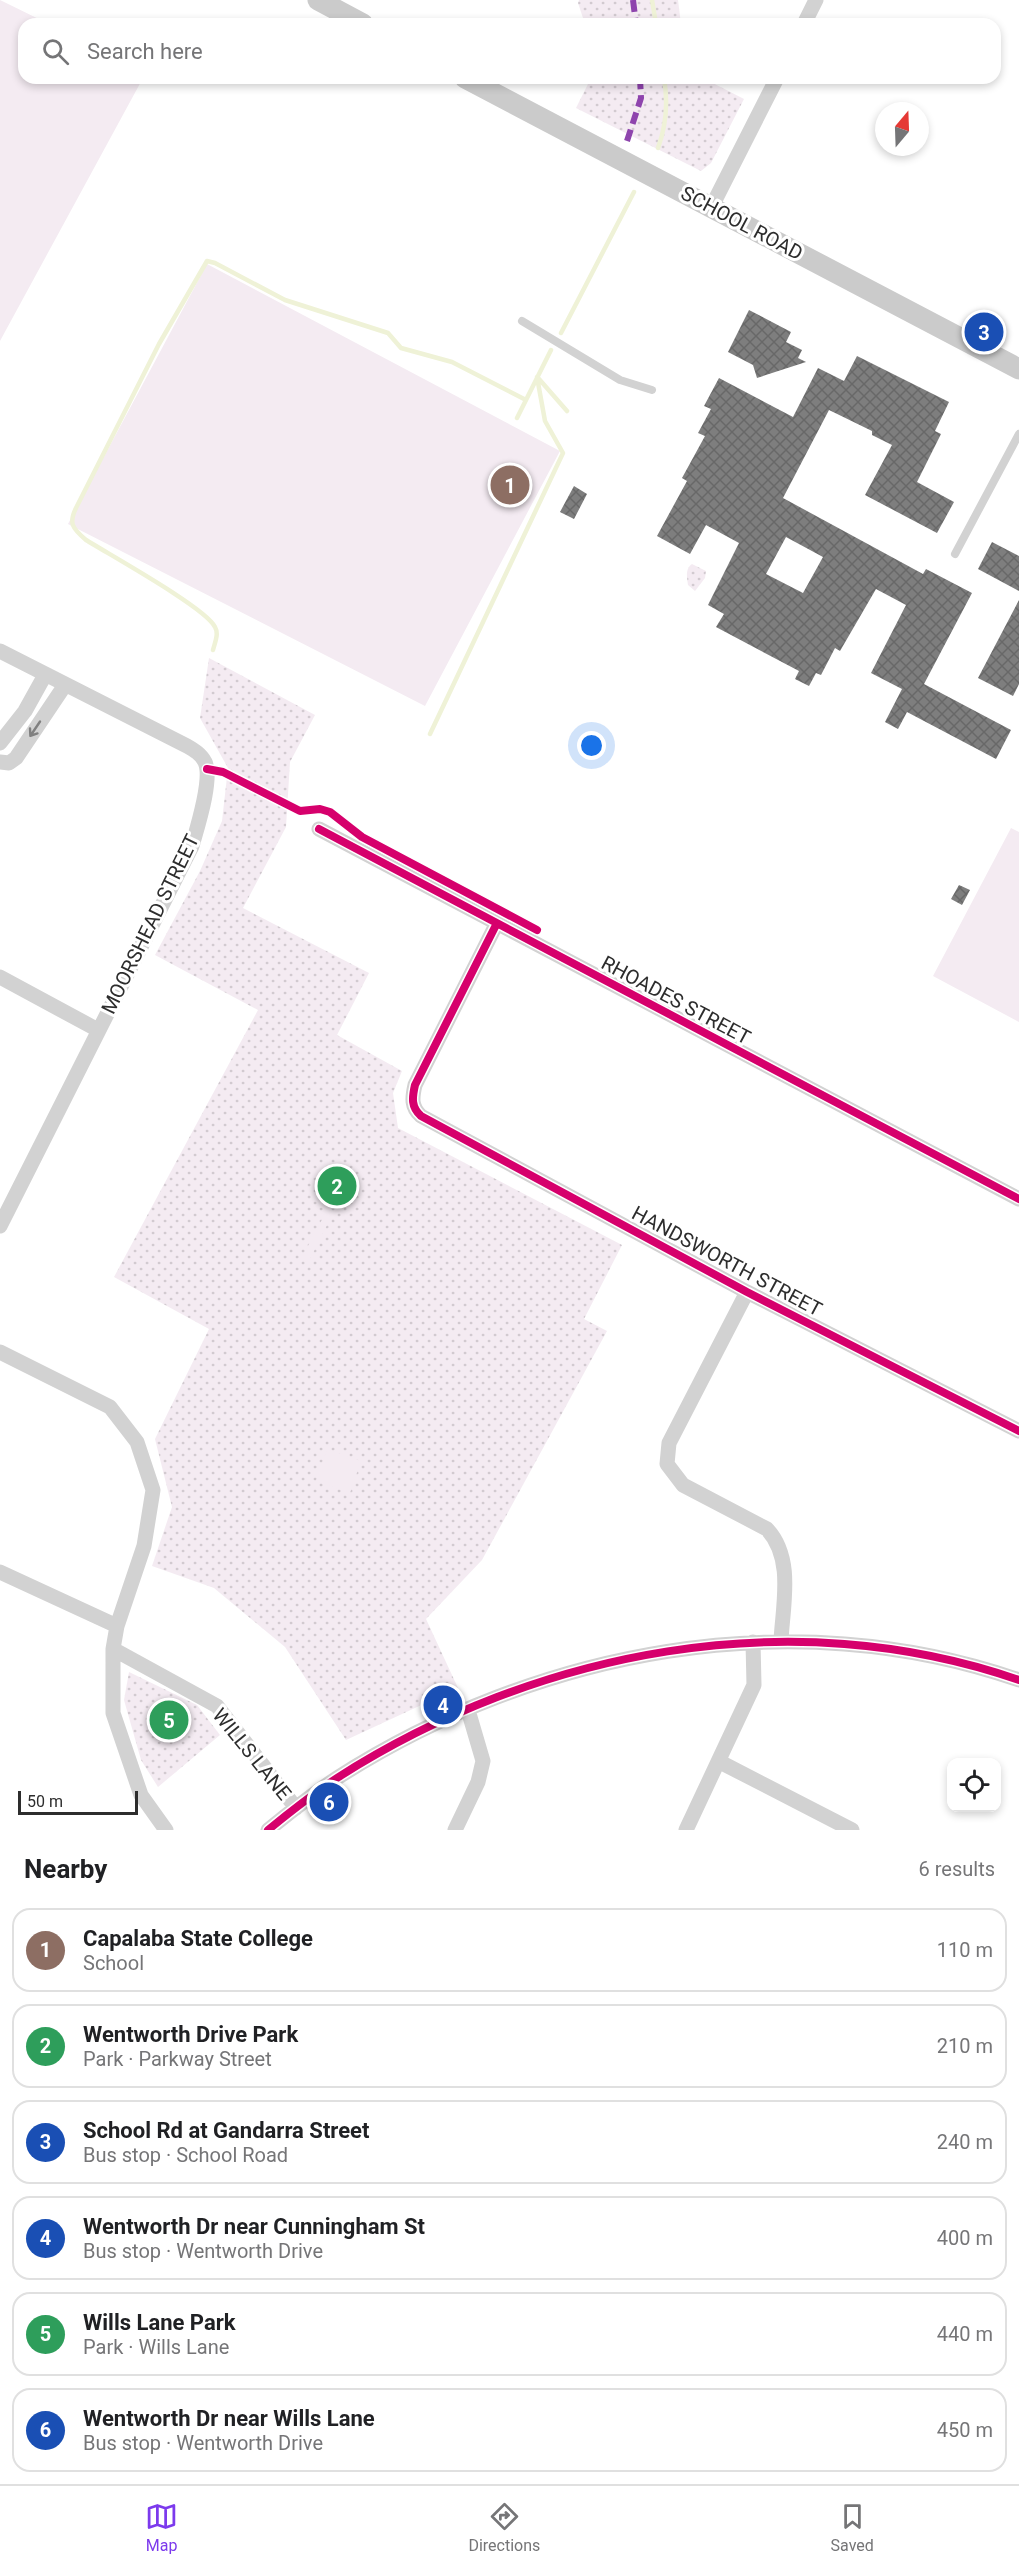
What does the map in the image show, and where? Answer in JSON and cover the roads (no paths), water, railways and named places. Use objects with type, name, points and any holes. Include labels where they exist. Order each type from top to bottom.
[{"type":"street","points":[[318,0],[352,18]]},
{"type":"street","points":[[807,18],[816,0]]},
{"type":"street","name":"SCHOOL ROAD","points":[[476,84],[1019,369]]},
{"type":"street","points":[[711,208],[774,84]]},
{"type":"street","name":"MOORSHEAD STREET","points":[[0,651],[187,746],[198,753],[207,769],[198,826],[192,846],[0,1226]]},
{"type":"street","points":[[0,743],[25,711],[45,675]]},
{"type":"street","points":[[0,762],[9,763],[16,758],[65,685]]},
{"type":"street","name":"RHOADES STREET","points":[[319,829],[496,925],[1019,1199]]},
{"type":"street","name":"HANDSWORTH STREET","points":[[496,925],[415,1085],[412,1103],[421,1116],[747,1292],[1019,1431]]},
{"type":"street","points":[[0,977],[98,1030]]},
{"type":"street","points":[[747,1292],[669,1443],[667,1464],[683,1485],[767,1529],[777,1540],[784,1564],[781,1640]]},
{"type":"street","points":[[0,1352],[110,1407],[137,1442],[153,1490],[144,1546],[117,1626],[113,1649],[112,1713],[141,1796],[166,1830]]},
{"type":"street","points":[[0,1572],[117,1626]]},
{"type":"street","points":[[268,1830],[337,1779],[393,1746],[468,1710],[529,1686],[613,1660],[693,1646],[781,1640],[879,1648],[930,1657],[1019,1680]]},
{"type":"street","points":[[686,1830],[720,1762],[754,1685],[753,1642]]},
{"type":"street","name":"WILLS LANE","points":[[113,1649],[217,1706],[296,1808]]},
{"type":"street","points":[[455,1830],[478,1782],[483,1761],[468,1710]]},
{"type":"street","points":[[720,1762],[852,1830]]},
{"type":"lane","points":[[522,321],[620,380],[652,390]]},
{"type":"lane","points":[[955,554],[1019,434]]},
{"type":"waterway","points":[[652,0],[655,18]]},
{"type":"waterway","points":[[658,148],[666,113],[665,84]]},
{"type":"waterway","points":[[561,333],[634,192]]},
{"type":"waterway","points":[[213,650],[217,632],[208,618],[177,595],[86,540],[77,532],[72,521],[77,506],[159,344],[207,261],[285,300],[388,333],[401,348],[452,362],[526,400]]},
{"type":"waterway","points":[[517,418],[551,350]]},
{"type":"waterway","points":[[430,734],[563,453],[545,421],[537,377]]},
{"type":"waterway","points":[[539,379],[567,411]]},
{"type":"place","name":"School Rd at Gandarra Street","points":[[984,332]]},
{"type":"place","name":"Capalaba State College","points":[[510,485]]},
{"type":"place","name":"Wentworth Drive Park","points":[[337,1186]]},
{"type":"place","name":"Wentworth Dr near Cunningham St","points":[[443,1705]]},
{"type":"place","name":"Wills Lane Park","points":[[169,1720]]},
{"type":"place","name":"Wentworth Dr near Wills Lane","points":[[329,1802]]}]
